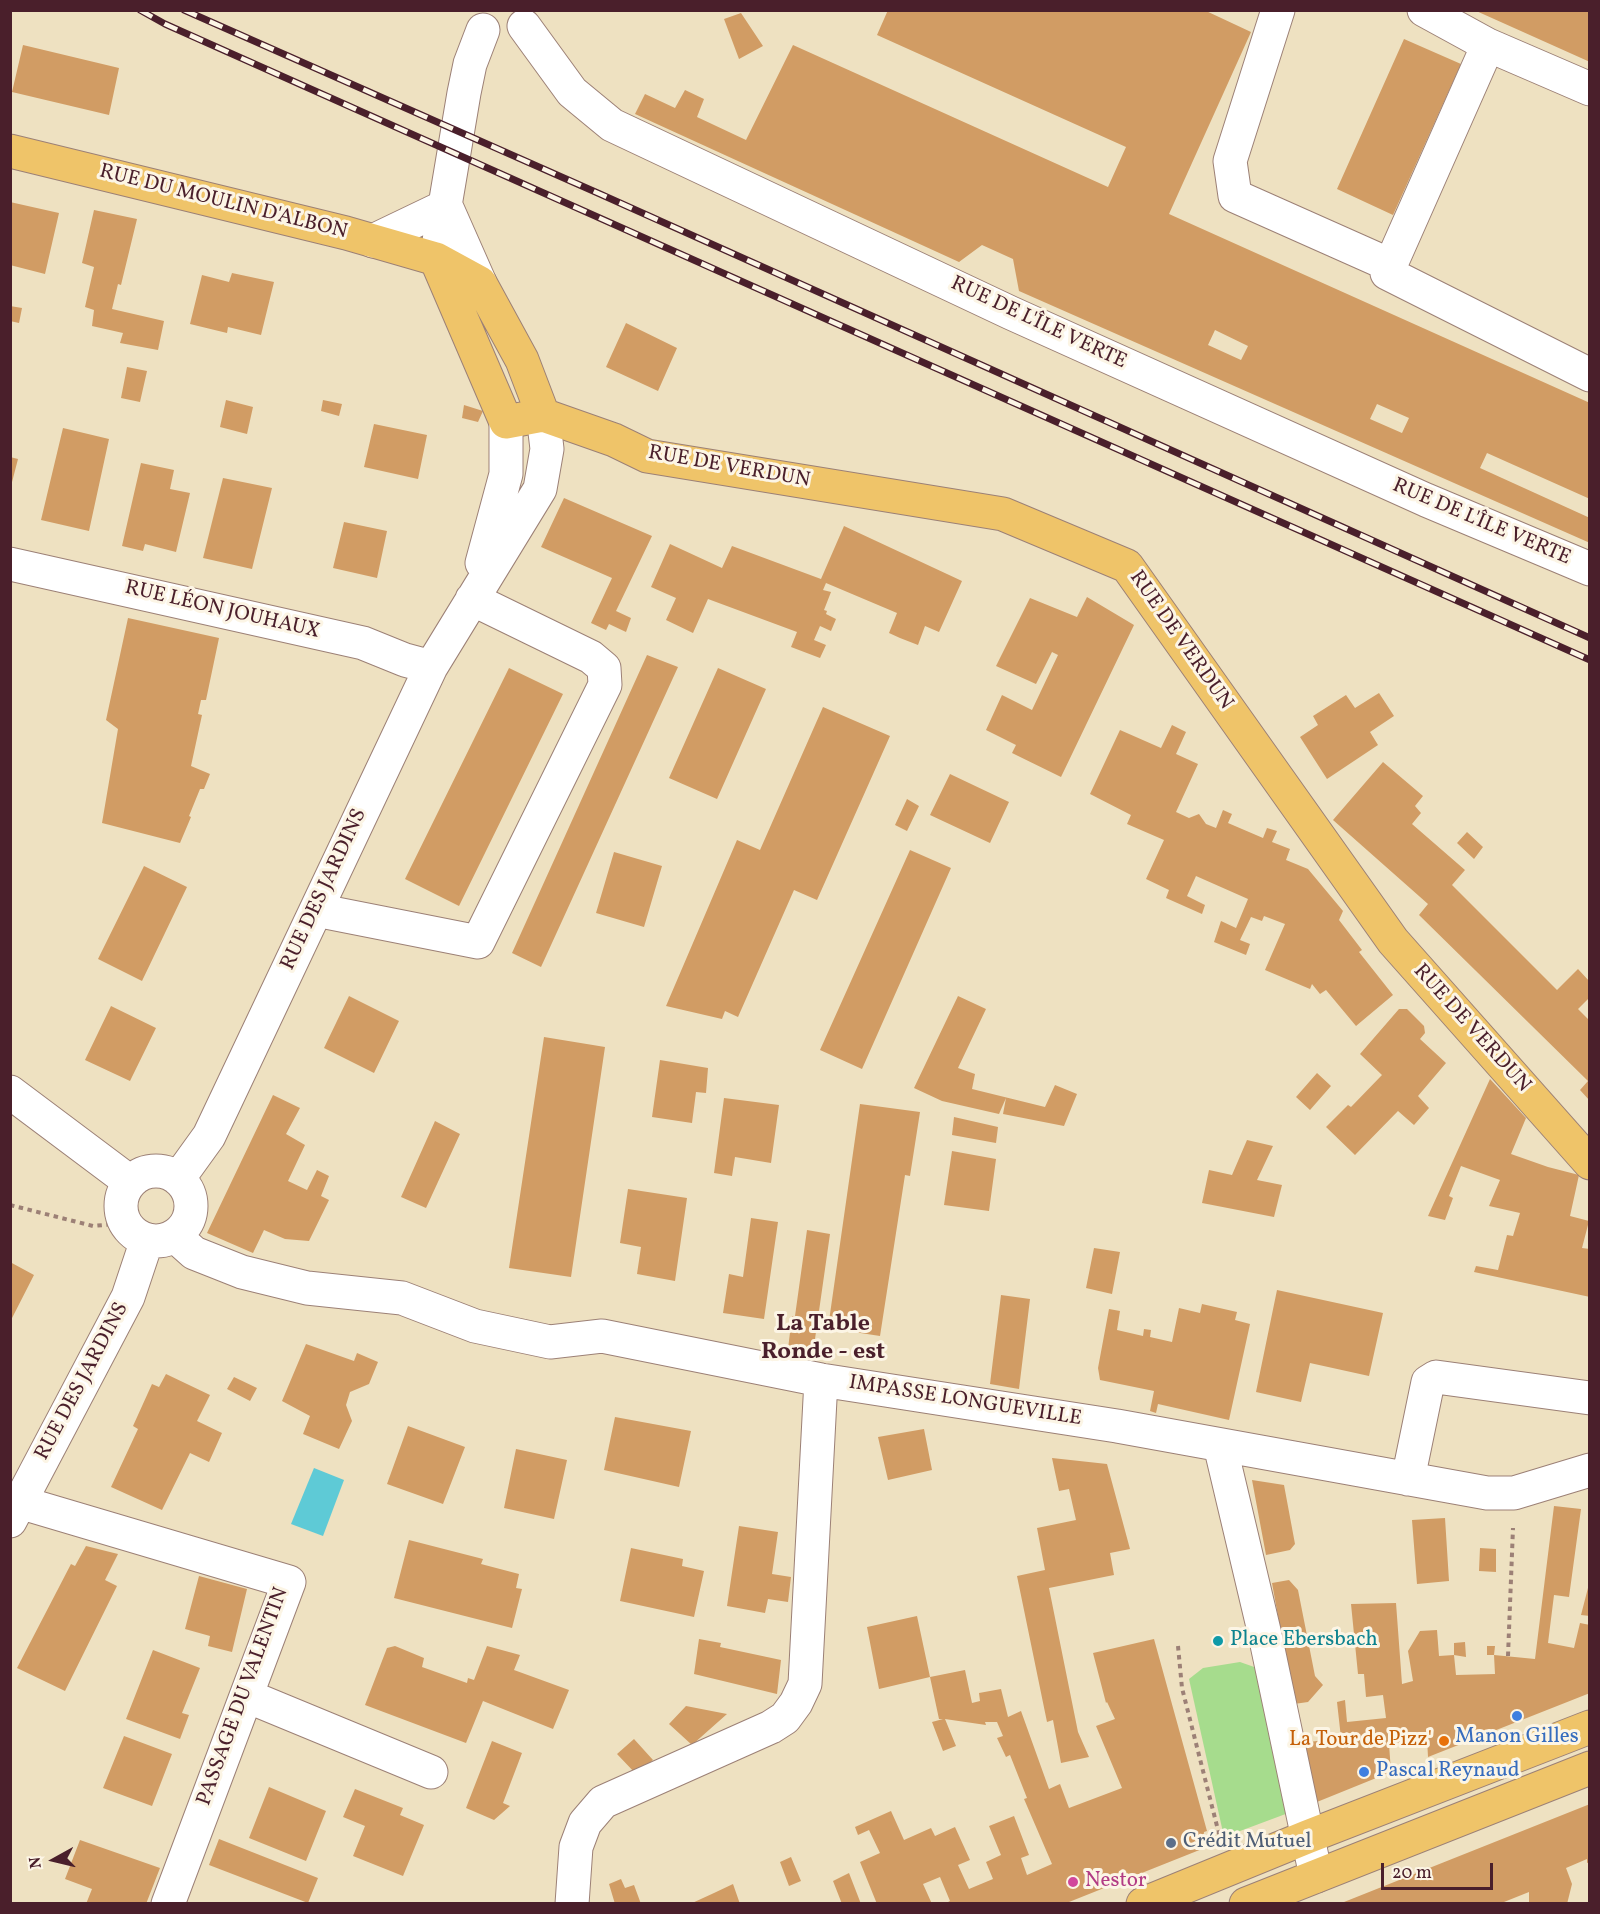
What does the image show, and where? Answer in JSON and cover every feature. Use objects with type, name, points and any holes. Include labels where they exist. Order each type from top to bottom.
[{"type":"main road","name":"RUE DU MOULIN D'ALBON","points":[[10,151],[373,241],[436,259],[480,283]]},
{"type":"main road","points":[[436,259],[506,422],[543,415],[522,360],[480,283]]},
{"type":"main road","name":"RUE DE VERDUN","points":[[543,415],[614,440],[648,456],[1003,514],[1127,566],[1393,941],[1590,1163]]},
{"type":"main road","points":[[1143,1904],[1307,1837],[1590,1727]]},
{"type":"main road","points":[[1246,1904],[1590,1768]]},
{"type":"street","points":[[1278,10],[1230,161],[1234,196],[1390,265]]},
{"type":"street","points":[[1424,10],[1488,45],[1590,90]]},
{"type":"street","points":[[436,259],[476,20],[501,35],[509,34],[528,18]]},
{"type":"street","name":"RUE DE L'ÎLE VERTE","points":[[528,18],[572,92],[612,125],[1011,313],[1426,500],[1590,569]]},
{"type":"street","points":[[1488,45],[1387,273],[1590,375]]},
{"type":"street","points":[[373,241],[446,206]]},
{"type":"street","points":[[446,206],[480,283]]},
{"type":"street","name":"RUE DES JARDINS","points":[[178,1179],[209,1136],[431,667],[540,489],[547,449],[543,415]]},
{"type":"street","name":"RUE DES JARDINS","points":[[472,599],[506,474],[506,422]]},
{"type":"street","name":"RUE LÉON JOUHAUX","points":[[10,564],[363,643],[405,660],[431,667]]},
{"type":"street","points":[[316,910],[478,942],[605,685],[604,668],[591,657],[472,599]]},
{"type":"street","points":[[10,1092],[130,1182]]},
{"type":"street","points":[[153,1171],[166,1173],[178,1179],[186,1189],[191,1201],[190,1214],[185,1226],[149,1233],[121,1212],[124,1191],[140,1174],[153,1171]]},
{"type":"street","name":"RUE DES JARDINS","points":[[15,1512],[128,1297],[149,1233]]},
{"type":"street","name":"IMPASSE LONGUEVILLE","points":[[149,1233],[242,1272],[307,1288],[402,1298],[475,1326],[550,1342],[602,1336],[821,1380],[1117,1426],[1487,1493],[1514,1493],[1590,1470]]},
{"type":"street","points":[[1408,1479],[1428,1382],[1436,1377],[1590,1398]]},
{"type":"street","points":[[572,1904],[576,1847],[585,1823],[603,1802],[771,1727],[784,1718],[796,1703],[805,1684],[821,1380]]},
{"type":"street","points":[[1220,1445],[1265,1635],[1316,1876]]},
{"type":"street","name":"PASSAGE DU VALENTIN","points":[[15,1512],[290,1582],[168,1904]]},
{"type":"street","points":[[247,1696],[431,1772]]},
{"type":"path","points":[[10,1205],[93,1226],[149,1233]]},
{"type":"path","points":[[1508,1656],[1514,1493]]},
{"type":"path","points":[[1178,1646],[1182,1688],[1222,1843]]},
{"type":"green space","points":[[1240,1662],[1257,1668],[1291,1812],[1224,1837],[1189,1679],[1203,1668]]},
{"type":"water","points":[[314,1468],[344,1480],[323,1536],[291,1524]]},
{"type":"building","points":[[888,10],[1204,10],[1251,32],[1169,214],[1590,403],[1590,499],[1487,453],[1480,468],[1590,518],[1590,543],[1019,291],[1013,259],[982,245],[959,262],[635,114],[645,94],[675,108],[685,90],[704,99],[697,117],[746,140],[793,45],[1108,187],[1126,147],[877,35]],"holes":[[[1215,330],[1248,346],[1241,360],[1208,345]],[[1377,404],[1409,418],[1402,433],[1370,419]]]},
{"type":"building","points":[[1474,10],[1590,10],[1590,62]]},
{"type":"building","points":[[741,13],[763,46],[739,59],[724,19]]},
{"type":"building","points":[[1404,39],[1461,64],[1393,215],[1337,189]]},
{"type":"building","points":[[23,45],[119,68],[109,115],[12,92]]},
{"type":"building","points":[[10,202],[59,213],[45,274],[10,265]]},
{"type":"building","points":[[94,210],[137,219],[121,285],[118,284],[112,309],[164,321],[158,350],[120,343],[123,333],[92,326],[94,310],[85,307],[94,267],[82,263]]},
{"type":"building","points":[[232,273],[274,282],[261,335],[228,327],[227,333],[190,324],[202,275],[229,282]]},
{"type":"building","points":[[10,306],[22,308],[19,323],[10,321]]},
{"type":"building","points":[[626,323],[677,348],[658,391],[606,367]]},
{"type":"building","points":[[127,367],[147,371],[140,402],[121,398]]},
{"type":"building","points":[[226,400],[253,407],[247,434],[220,427]]},
{"type":"building","points":[[323,400],[342,404],[339,416],[321,411]]},
{"type":"building","points":[[464,405],[483,411],[478,422],[462,418]]},
{"type":"building","points":[[374,424],[427,435],[418,479],[364,467]]},
{"type":"building","points":[[63,428],[109,439],[89,531],[41,520]]},
{"type":"building","points":[[10,457],[18,459],[11,486],[10,486]]},
{"type":"building","points":[[141,463],[174,470],[170,489],[190,493],[176,552],[145,544],[143,551],[122,546]]},
{"type":"building","points":[[223,478],[272,488],[252,569],[203,558]]},
{"type":"building","points":[[564,498],[652,536],[616,611],[631,618],[626,632],[609,624],[606,630],[591,623],[612,578],[541,547]]},
{"type":"building","points":[[344,522],[387,531],[377,578],[333,568]]},
{"type":"building","points":[[844,526],[962,581],[939,632],[925,626],[918,645],[900,638],[889,633],[897,613],[826,583],[823,590],[831,592],[824,610],[827,611],[826,614],[836,619],[831,631],[820,626],[814,640],[826,645],[820,658],[791,647],[797,632],[708,599],[693,633],[666,620],[676,598],[651,587],[670,544],[722,568],[732,546],[821,579]]},
{"type":"building","points":[[1087,597],[1134,625],[1061,777],[1012,753],[1016,745],[986,730],[1002,695],[1032,710],[1058,655],[1052,652],[1036,684],[996,666],[1030,598],[1077,617]]},
{"type":"building","points":[[128,618],[219,638],[206,700],[201,700],[198,714],[202,715],[191,766],[210,774],[204,789],[200,789],[180,843],[102,823],[118,729],[106,720]]},
{"type":"building","points":[[647,655],[678,667],[541,967],[512,953]]},
{"type":"building","points":[[509,668],[563,694],[459,906],[405,879]]},
{"type":"building","points":[[718,668],[766,689],[717,799],[669,778]]},
{"type":"building","points":[[1379,693],[1394,716],[1370,732],[1378,745],[1327,779],[1300,737],[1318,725],[1313,716],[1346,695],[1355,708]]},
{"type":"building","points":[[823,707],[890,736],[817,900],[794,890],[738,1017],[725,1011],[722,1019],[666,1006],[737,840],[760,850]]},
{"type":"building","points":[[1172,725],[1186,732],[1176,754],[1198,764],[1176,812],[1189,818],[1199,814],[1206,824],[1216,828],[1223,810],[1232,814],[1228,823],[1263,838],[1267,828],[1277,831],[1272,842],[1290,849],[1286,860],[1308,869],[1343,911],[1339,920],[1362,950],[1359,952],[1393,995],[1356,1026],[1326,990],[1320,994],[1312,984],[1310,989],[1265,970],[1285,924],[1264,916],[1262,921],[1251,917],[1240,940],[1250,944],[1246,955],[1214,942],[1221,921],[1236,928],[1248,899],[1196,876],[1187,896],[1205,905],[1202,914],[1166,898],[1169,890],[1146,879],[1164,840],[1127,824],[1131,815],[1090,794],[1120,730],[1161,748]]},
{"type":"building","points":[[1383,762],[1423,796],[1415,806],[1421,813],[1412,824],[1465,870],[1452,885],[1557,990],[1578,969],[1590,982],[1590,997],[1578,1009],[1590,1021],[1590,1101],[1580,1090],[1588,1081],[1419,915],[1428,904],[1333,820]]},
{"type":"building","points":[[950,774],[1009,802],[990,843],[930,815]]},
{"type":"building","points":[[907,799],[919,806],[907,831],[895,825]]},
{"type":"building","points":[[1467,832],[1483,847],[1474,859],[1457,843]]},
{"type":"building","points":[[910,850],[951,868],[862,1069],[820,1050]]},
{"type":"building","points":[[614,852],[662,866],[644,927],[596,913]]},
{"type":"building","points":[[144,866],[187,887],[142,981],[98,959]]},
{"type":"building","points":[[349,996],[399,1021],[374,1073],[324,1048]]},
{"type":"building","points":[[958,996],[986,1009],[958,1068],[975,1074],[972,1089],[1045,1107],[1055,1085],[1077,1094],[1064,1126],[1003,1114],[1006,1098],[999,1114],[942,1101],[914,1088]]},
{"type":"building","points":[[111,1006],[156,1028],[130,1081],[85,1060]]},
{"type":"building","points":[[1399,1009],[1407,1009],[1424,1026],[1425,1033],[1420,1039],[1446,1063],[1418,1096],[1429,1108],[1414,1125],[1398,1111],[1355,1155],[1326,1127],[1348,1105],[1351,1107],[1382,1075],[1360,1054]]},
{"type":"building","points":[[544,1037],[605,1047],[571,1277],[509,1268]]},
{"type":"building","points":[[660,1060],[708,1068],[706,1093],[696,1092],[692,1123],[652,1117]]},
{"type":"building","points":[[1317,1073],[1331,1086],[1310,1110],[1296,1097]]},
{"type":"building","points":[[1490,1079],[1526,1118],[1511,1154],[1579,1175],[1570,1216],[1589,1221],[1582,1248],[1590,1249],[1590,1297],[1474,1272],[1476,1266],[1498,1270],[1507,1235],[1513,1236],[1520,1213],[1489,1206],[1500,1180],[1461,1166],[1449,1196],[1453,1198],[1445,1220],[1428,1216]]},
{"type":"building","points":[[273,1095],[300,1108],[286,1134],[305,1145],[288,1181],[307,1190],[317,1170],[329,1176],[321,1196],[329,1200],[309,1241],[285,1239],[264,1230],[253,1253],[207,1233]]},
{"type":"building","points":[[724,1098],[779,1105],[771,1163],[735,1157],[732,1176],[714,1173]]},
{"type":"building","points":[[860,1104],[920,1112],[910,1176],[905,1175],[880,1336],[828,1328]]},
{"type":"building","points":[[954,1117],[998,1127],[996,1143],[952,1135]]},
{"type":"building","points":[[435,1121],[460,1134],[426,1208],[401,1197]]},
{"type":"building","points":[[1247,1140],[1273,1146],[1257,1180],[1282,1185],[1274,1217],[1202,1203],[1209,1170],[1232,1175]]},
{"type":"building","points":[[952,1151],[996,1159],[989,1211],[944,1205]]},
{"type":"building","points":[[628,1189],[687,1198],[675,1281],[637,1274],[641,1247],[620,1243]]},
{"type":"building","points":[[751,1218],[778,1222],[764,1319],[723,1313],[729,1274],[743,1277]]},
{"type":"building","points":[[807,1230],[830,1234],[813,1353],[788,1349]]},
{"type":"building","points":[[1094,1248],[1120,1252],[1112,1294],[1086,1288]]},
{"type":"building","points":[[10,1262],[34,1275],[10,1322]]},
{"type":"building","points":[[1277,1290],[1383,1313],[1369,1376],[1310,1363],[1301,1402],[1256,1392]]},
{"type":"building","points":[[1001,1295],[1030,1299],[1019,1389],[990,1384]]},
{"type":"building","points":[[1202,1304],[1237,1312],[1235,1320],[1250,1324],[1229,1420],[1158,1404],[1156,1413],[1150,1411],[1154,1391],[1100,1380],[1098,1368],[1109,1309],[1120,1311],[1117,1330],[1143,1336],[1144,1329],[1151,1330],[1150,1337],[1172,1342],[1179,1308],[1200,1313]]},
{"type":"building","points":[[306,1344],[354,1361],[357,1353],[378,1362],[369,1384],[350,1392],[346,1405],[352,1421],[339,1449],[303,1434],[310,1416],[282,1401]]},
{"type":"building","points":[[166,1374],[210,1395],[197,1421],[222,1433],[209,1462],[190,1453],[162,1510],[111,1487],[138,1429],[133,1426],[152,1384],[159,1387]]},
{"type":"building","points":[[234,1377],[257,1388],[250,1401],[227,1389]]},
{"type":"building","points":[[615,1417],[691,1431],[679,1487],[604,1470]]},
{"type":"building","points":[[408,1426],[465,1447],[443,1504],[387,1484]]},
{"type":"building","points":[[924,1429],[932,1470],[888,1480],[878,1437]]},
{"type":"building","points":[[516,1449],[567,1460],[554,1519],[504,1508]]},
{"type":"building","points":[[1052,1458],[1107,1464],[1130,1549],[1110,1553],[1114,1575],[1049,1588],[1078,1732],[1089,1757],[1061,1763],[1053,1720],[1047,1722],[1017,1576],[1045,1570],[1037,1528],[1076,1520],[1069,1489],[1059,1491]]},
{"type":"building","points":[[1252,1480],[1284,1485],[1295,1544],[1290,1550],[1266,1555]]},
{"type":"building","points":[[1554,1506],[1581,1509],[1569,1597],[1554,1595],[1548,1643],[1574,1648],[1580,1623],[1590,1625],[1590,1693],[1428,1757],[1427,1738],[1389,1744],[1391,1772],[1312,1804],[1301,1743],[1341,1738],[1337,1702],[1345,1700],[1347,1722],[1386,1718],[1383,1695],[1366,1697],[1364,1674],[1358,1674],[1351,1604],[1396,1603],[1402,1684],[1413,1681],[1408,1651],[1420,1631],[1437,1630],[1439,1656],[1454,1655],[1456,1675],[1495,1674],[1494,1655],[1535,1659]]},
{"type":"building","points":[[1445,1518],[1449,1581],[1417,1584],[1412,1520]]},
{"type":"building","points":[[739,1526],[778,1532],[772,1574],[791,1577],[788,1602],[768,1599],[765,1613],[727,1606]]},
{"type":"building","points":[[409,1540],[483,1559],[481,1564],[519,1574],[516,1588],[522,1589],[512,1628],[394,1598]]},
{"type":"building","points":[[86,1546],[118,1554],[105,1580],[117,1586],[65,1691],[17,1668],[71,1564],[75,1566]]},
{"type":"building","points":[[631,1548],[683,1559],[682,1566],[704,1571],[694,1617],[620,1601]]},
{"type":"building","points":[[1480,1548],[1496,1549],[1496,1572],[1479,1571]]},
{"type":"building","points":[[199,1576],[247,1589],[232,1652],[208,1646],[210,1636],[185,1629]]},
{"type":"building","points":[[1289,1580],[1298,1590],[1315,1676],[1323,1685],[1308,1702],[1294,1704],[1272,1583]]},
{"type":"building","points":[[1589,1584],[1590,1616],[1581,1615]]},
{"type":"building","points":[[917,1616],[930,1677],[879,1689],[867,1627]]},
{"type":"building","points":[[699,1639],[721,1643],[720,1647],[781,1660],[777,1694],[694,1674]]},
{"type":"building","points":[[1154,1639],[1207,1831],[1204,1832],[1202,1849],[1064,1904],[944,1904],[950,1901],[940,1877],[923,1884],[932,1904],[877,1904],[860,1862],[880,1853],[869,1830],[858,1835],[855,1827],[891,1811],[904,1840],[931,1828],[935,1836],[955,1827],[970,1860],[958,1865],[969,1889],[993,1879],[986,1862],[1001,1855],[989,1826],[1014,1816],[1029,1855],[1021,1858],[1027,1875],[1052,1864],[1024,1799],[1027,1798],[1010,1755],[1006,1757],[997,1738],[1003,1736],[997,1722],[985,1722],[986,1725],[945,1719],[956,1746],[943,1751],[932,1722],[943,1719],[939,1719],[930,1677],[965,1670],[972,1703],[980,1701],[979,1693],[1001,1689],[1008,1717],[1021,1711],[1049,1789],[1060,1784],[1069,1808],[1122,1788],[1096,1726],[1115,1719],[1106,1703],[1093,1653]]},
{"type":"building","points":[[1465,1642],[1466,1657],[1454,1655],[1454,1643]]},
{"type":"building","points":[[395,1646],[424,1658],[422,1667],[467,1683],[468,1678],[474,1680],[487,1646],[520,1655],[514,1670],[569,1690],[553,1729],[483,1701],[466,1743],[365,1705],[387,1648]]},
{"type":"building","points":[[1487,1646],[1495,1646],[1494,1655],[1487,1655]]},
{"type":"building","points":[[153,1650],[200,1668],[182,1713],[189,1715],[180,1739],[126,1719]]},
{"type":"building","points":[[686,1706],[727,1714],[692,1745],[669,1724]]},
{"type":"building","points":[[124,1736],[172,1754],[152,1806],[103,1788]]},
{"type":"building","points":[[634,1739],[653,1760],[636,1774],[617,1754]]},
{"type":"building","points":[[492,1741],[522,1753],[503,1803],[510,1806],[494,1820],[466,1808]]},
{"type":"building","points":[[269,1787],[326,1811],[306,1861],[249,1838]]},
{"type":"building","points":[[355,1789],[403,1808],[400,1815],[424,1825],[403,1876],[353,1856],[365,1826],[343,1817]]},
{"type":"building","points":[[1590,1804],[1590,1862],[1587,1863],[1587,1859],[1566,1868],[1572,1884],[1567,1904],[1529,1904],[1529,1892],[1499,1904],[1339,1904]]},
{"type":"building","points":[[219,1839],[318,1878],[308,1903],[209,1865]]},
{"type":"building","points":[[80,1840],[160,1868],[146,1904],[86,1904],[92,1889],[65,1879]]},
{"type":"building","points":[[791,1857],[801,1881],[789,1886],[780,1862]]},
{"type":"building","points":[[849,1873],[861,1904],[842,1904],[833,1881]]},
{"type":"building","points":[[621,1879],[625,1888],[634,1885],[641,1904],[615,1904],[609,1884]]},
{"type":"building","points":[[733,1884],[740,1904],[690,1904],[714,1893]]},
{"type":"railway","points":[[140,10],[165,24],[1590,660]]},
{"type":"railway","points":[[184,10],[1590,638]]},
{"type":"place","name":"Place Ebersbach","points":[[1218,1641]]},
{"type":"place","name":"Manon Gilles","points":[[1517,1716]]},
{"type":"place","name":"La Tour de Pizz'","points":[[1444,1741]]},
{"type":"place","name":"Pascal Reynaud","points":[[1364,1772]]},
{"type":"place","name":"Crédit Mutuel","points":[[1171,1843]]},
{"type":"place","name":"Nestor","points":[[1073,1882]]},
{"type":"district","name":"La Table Ronde - est","points":[[823,1340]]}]
